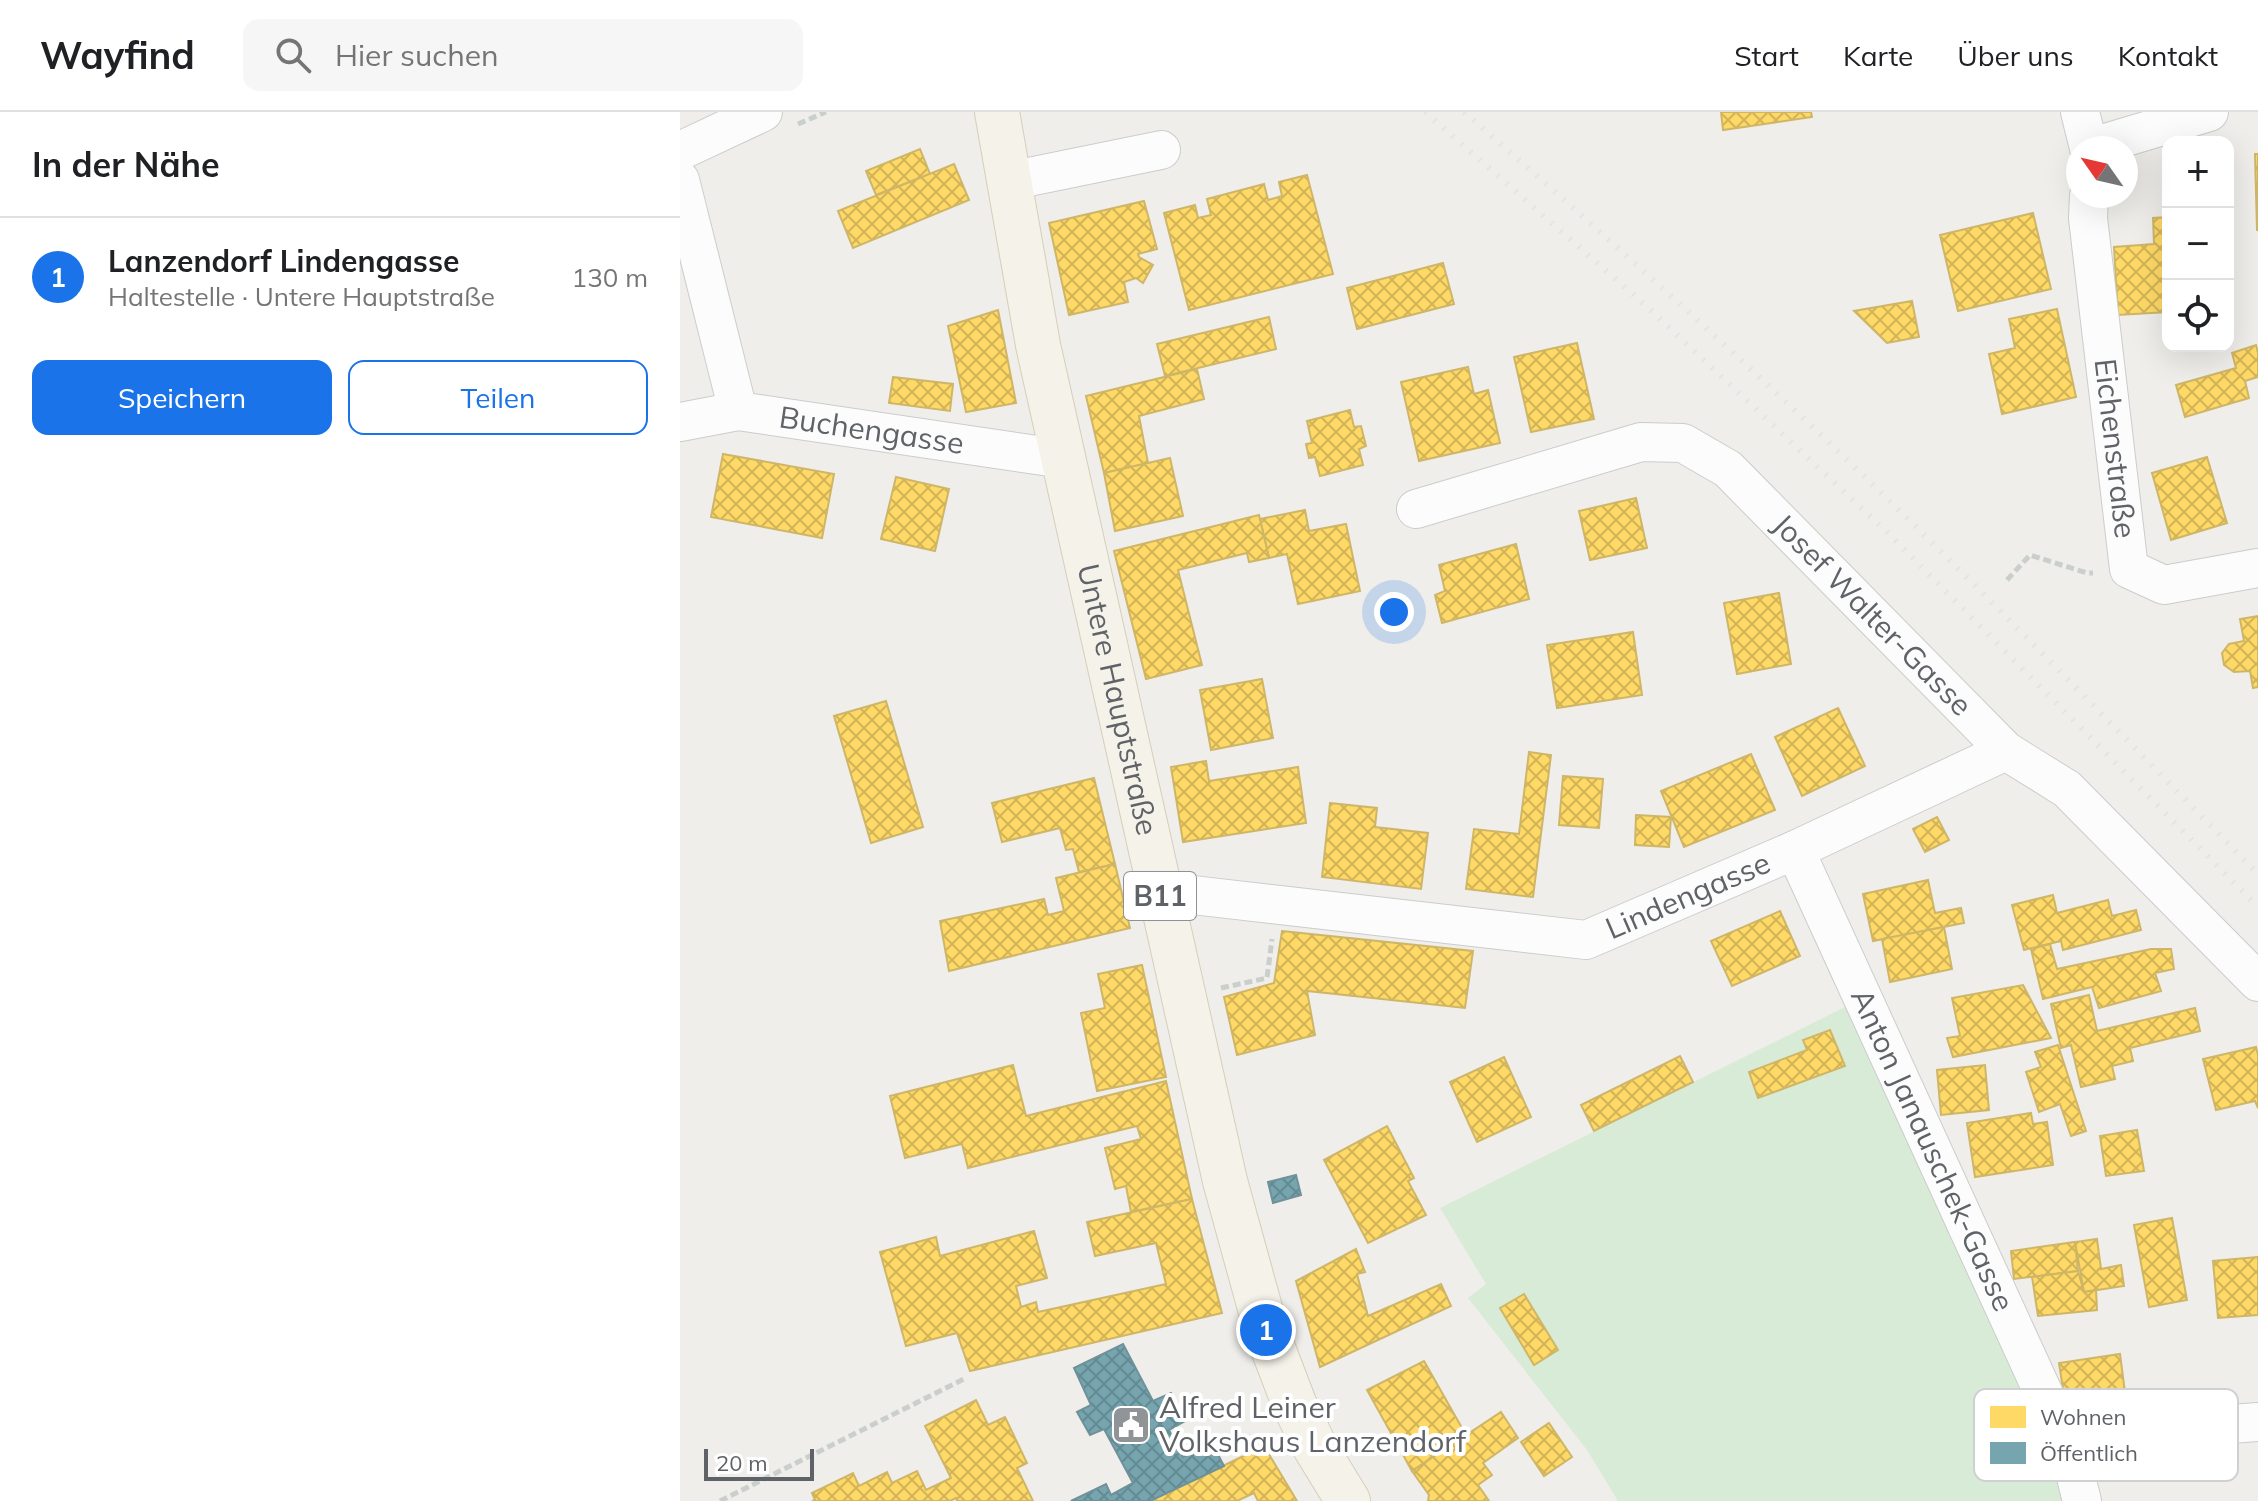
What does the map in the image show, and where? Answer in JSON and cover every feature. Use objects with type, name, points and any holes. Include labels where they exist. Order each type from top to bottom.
[{"type":"main road","name":"Untere Hauptstraße","points":[[997,112],[1038,345],[1225,1181],[1266,1330],[1302,1420],[1348,1501]]},
{"type":"street","points":[[680,151],[763,112]]},
{"type":"street","points":[[2080,112],[2086,136]]},
{"type":"street","points":[[2129,136],[2209,112]]},
{"type":"street","points":[[1009,181],[1161,150]]},
{"type":"street","points":[[680,180],[738,411]]},
{"type":"street","name":"Eichenstraße","points":[[2088,208],[2129,569],[2164,585],[2258,568]]},
{"type":"street","name":"Buchengasse","points":[[680,422],[738,411],[1064,459]]},
{"type":"street","name":"Josef Walter-Gasse","points":[[1416,509],[1641,442],[1683,443],[1728,469],[2006,751],[2067,789],[2258,982]]},
{"type":"street","name":"Lindengasse","points":[[1158,891],[1586,940],[1795,850],[2006,751]]},
{"type":"street","name":"Anton Janauschek-Gasse","points":[[1795,850],[2042,1389]]},
{"type":"street","points":[[2238,1423],[2258,1422]]},
{"type":"street","name":"Anton Janauschek-Gasse","points":[[2077,1481],[2082,1501]]},
{"type":"path","points":[[2007,580],[2030,555],[2087,573],[2129,569]]},
{"type":"path","points":[[1185,995],[1267,978],[1277,904]]},
{"type":"path","points":[[720,1501],[966,1378]]},
{"type":"green space","points":[[1849,1005],[2022,1389],[1974,1389],[1974,1481],[2064,1481],[2071,1501],[1618,1501],[1587,1450],[1468,1298],[1486,1284],[1440,1208]]},
{"type":"building: Wohnen","points":[[1721,112],[1811,112],[1812,117],[1723,130]]},
{"type":"building: Wohnen","points":[[920,149],[930,174],[876,195],[866,171]]},
{"type":"building: Wohnen","points":[[2255,154],[2258,154],[2258,230],[2257,230]]},
{"type":"building: Wohnen","points":[[954,164],[969,200],[853,248],[838,211]]},
{"type":"building: Wohnen","points":[[1307,175],[1333,274],[1189,310],[1164,213],[1195,205],[1198,218],[1211,215],[1207,199],[1264,184],[1268,200],[1282,196],[1279,182]]},
{"type":"building: Wohnen","points":[[1144,201],[1157,249],[1138,254],[1153,265],[1143,283],[1136,278],[1124,282],[1128,302],[1069,315],[1049,223]]},
{"type":"building: Wohnen","points":[[2033,213],[2051,289],[1958,311],[1940,235]]},
{"type":"building: Wohnen","points":[[2162,217],[2162,312],[2118,315],[2114,247],[2154,244],[2153,218]]},
{"type":"building: Wohnen","points":[[1443,263],[1454,304],[1357,329],[1347,288]]},
{"type":"building: Wohnen","points":[[1912,301],[1919,337],[1887,343],[1854,311]]},
{"type":"building: Wohnen","points":[[2057,309],[2076,397],[2002,414],[1989,354],[2015,348],[2009,319]]},
{"type":"building: Wohnen","points":[[998,310],[1016,403],[966,412],[948,326]]},
{"type":"building: Wohnen","points":[[1269,317],[1276,349],[1165,376],[1157,344]]},
{"type":"building: Wohnen","points":[[1577,343],[1594,419],[1531,432],[1514,357]]},
{"type":"building: Wohnen","points":[[2256,345],[2258,377],[2245,381],[2249,398],[2185,417],[2176,385],[2236,368],[2232,353]]},
{"type":"building: Wohnen","points":[[1468,367],[1474,394],[1488,390],[1500,443],[1419,461],[1401,382]]},
{"type":"building: Wohnen","points":[[1197,369],[1204,399],[1139,416],[1148,463],[1104,473],[1086,396]]},
{"type":"building: Wohnen","points":[[893,377],[953,384],[950,411],[889,403]]},
{"type":"building: Wohnen","points":[[1350,410],[1354,427],[1361,426],[1366,446],[1359,449],[1363,465],[1320,476],[1315,457],[1309,458],[1306,444],[1312,443],[1307,421]]},
{"type":"building: Wohnen","points":[[723,454],[834,474],[822,538],[711,517]]},
{"type":"building: Wohnen","points":[[2207,457],[2227,523],[2171,540],[2152,473]]},
{"type":"building: Wohnen","points":[[1170,458],[1183,516],[1115,531],[1104,473]]},
{"type":"building: Wohnen","points":[[896,477],[949,489],[935,551],[881,539]]},
{"type":"building: Wohnen","points":[[1636,498],[1647,548],[1590,560],[1579,511]]},
{"type":"building: Wohnen","points":[[1305,510],[1309,531],[1346,524],[1360,591],[1298,604],[1287,554],[1269,558],[1260,519]]},
{"type":"building: Wohnen","points":[[1259,515],[1269,558],[1249,562],[1247,553],[1178,570],[1202,665],[1146,679],[1114,551]]},
{"type":"building: Wohnen","points":[[1516,544],[1529,599],[1442,623],[1435,595],[1445,591],[1439,565]]},
{"type":"building: Wohnen","points":[[1779,593],[1791,664],[1737,674],[1724,603]]},
{"type":"building: Wohnen","points":[[2258,616],[2258,687],[2253,688],[2250,671],[2234,672],[2224,665],[2222,653],[2229,644],[2244,641],[2240,619]]},
{"type":"building: Wohnen","points":[[1633,632],[1642,695],[1557,708],[1547,645]]},
{"type":"building: Wohnen","points":[[1262,679],[1273,738],[1211,750],[1200,690]]},
{"type":"building: Wohnen","points":[[886,701],[923,827],[871,843],[834,716]]},
{"type":"building: Wohnen","points":[[1838,708],[1865,766],[1802,796],[1775,737]]},
{"type":"building: Wohnen","points":[[1529,752],[1551,755],[1533,897],[1466,889],[1474,829],[1519,834]]},
{"type":"building: Wohnen","points":[[1751,754],[1775,810],[1684,847],[1661,791]]},
{"type":"building: Wohnen","points":[[1206,761],[1209,781],[1298,767],[1306,823],[1183,842],[1171,767]]},
{"type":"building: Wohnen","points":[[1563,776],[1603,779],[1599,828],[1559,825]]},
{"type":"building: Wohnen","points":[[1094,778],[1115,864],[1079,872],[1073,849],[1066,850],[1060,828],[1002,842],[992,803]]},
{"type":"building: Wohnen","points":[[1330,803],[1377,808],[1375,827],[1428,833],[1421,889],[1322,877]]},
{"type":"building: Wohnen","points":[[1636,815],[1671,817],[1669,847],[1635,845]]},
{"type":"building: Wohnen","points":[[1937,817],[1949,840],[1925,852],[1913,829]]},
{"type":"building: Wohnen","points":[[1115,864],[1130,928],[949,971],[940,921],[1044,899],[1048,915],[1064,911],[1056,878]]},
{"type":"building: Wohnen","points":[[1928,880],[1935,913],[1961,908],[1964,923],[1873,941],[1863,894]]},
{"type":"building: Wohnen","points":[[2053,895],[2057,913],[2108,900],[2112,916],[2136,910],[2141,930],[2063,950],[2061,941],[2024,950],[2012,905]]},
{"type":"building: Wohnen","points":[[1780,911],[1800,956],[1732,986],[1711,941]]},
{"type":"building: Wohnen","points":[[1944,927],[1952,969],[1890,982],[1882,939]]},
{"type":"building: Wohnen","points":[[1282,931],[1473,951],[1465,1008],[1307,991],[1315,1035],[1237,1055],[1224,997],[1274,983]]},
{"type":"building: Wohnen","points":[[2050,944],[2057,969],[2151,949],[2171,949],[2174,969],[2155,973],[2161,991],[2099,1008],[2092,987],[2043,999],[2031,949]]},
{"type":"building: Wohnen","points":[[1142,965],[1166,1077],[1097,1091],[1081,1013],[1105,1008],[1098,974]]},
{"type":"building: Wohnen","points":[[2023,985],[2051,1038],[1953,1057],[1947,1038],[1960,1036],[1952,998]]},
{"type":"building: Wohnen","points":[[2089,995],[2097,1031],[2195,1008],[2200,1031],[2130,1048],[2133,1061],[2112,1066],[2115,1079],[2081,1087],[2071,1045],[2061,1048],[2051,1004]]},
{"type":"building: Wohnen","points":[[1830,1030],[1845,1066],[1758,1098],[1749,1072],[1807,1050],[1803,1040]]},
{"type":"building: Wohnen","points":[[2058,1045],[2086,1131],[2071,1136],[2060,1104],[2039,1112],[2026,1072],[2041,1067],[2035,1052]]},
{"type":"building: Wohnen","points":[[2256,1047],[2258,1108],[2255,1101],[2216,1110],[2203,1059]]},
{"type":"building: Wohnen","points":[[1680,1056],[1693,1082],[1594,1131],[1581,1105]]},
{"type":"building: Wohnen","points":[[1504,1057],[1531,1117],[1477,1142],[1450,1082]]},
{"type":"building: Wohnen","points":[[1013,1065],[1026,1116],[1166,1081],[1192,1199],[1131,1212],[1126,1186],[1115,1189],[1105,1148],[1141,1139],[1137,1126],[968,1168],[962,1144],[905,1158],[890,1096]]},
{"type":"building: Wohnen","points":[[1985,1065],[1989,1110],[1941,1115],[1937,1070]]},
{"type":"building: Wohnen","points":[[2031,1113],[2033,1124],[2047,1122],[2053,1165],[1975,1177],[1967,1123]]},
{"type":"building: Wohnen","points":[[1387,1126],[1414,1178],[1408,1181],[1426,1215],[1368,1243],[1324,1160]]},
{"type":"building: Wohnen","points":[[2137,1130],[2144,1171],[2106,1176],[2100,1136]]},
{"type":"building: Wohnen","points":[[1192,1199],[1222,1313],[970,1371],[957,1333],[906,1346],[880,1252],[936,1237],[940,1256],[1034,1231],[1047,1278],[1016,1286],[1021,1307],[1036,1302],[1038,1312],[1166,1284],[1156,1243],[1095,1256],[1087,1222]]},
{"type":"building: Wohnen","points":[[2172,1218],[2187,1300],[2149,1307],[2134,1225]]},
{"type":"building: Wohnen","points":[[2097,1239],[2101,1269],[2121,1265],[2124,1286],[2084,1292],[2075,1242]]},
{"type":"building: Wohnen","points":[[2075,1242],[2078,1271],[2014,1279],[2011,1251]]},
{"type":"building: Wohnen","points":[[1356,1249],[1365,1272],[1357,1274],[1368,1316],[1441,1284],[1451,1306],[1320,1367],[1296,1281]]},
{"type":"building: Wohnen","points":[[2258,1257],[2258,1315],[2218,1318],[2213,1261]]},
{"type":"building: Wohnen","points":[[2078,1271],[2084,1292],[2096,1290],[2097,1310],[2038,1316],[2032,1277]]},
{"type":"building: Wohnen","points":[[1524,1294],[1558,1350],[1534,1365],[1500,1308]]},
{"type":"building: Wohnen","points":[[2120,1354],[2125,1389],[2063,1389],[2059,1363]]},
{"type":"building: Wohnen","points":[[1424,1361],[1466,1435],[1412,1471],[1367,1390]]},
{"type":"building: Wohnen","points":[[976,1400],[988,1425],[1005,1417],[1027,1463],[1017,1468],[1033,1501],[957,1501],[956,1498],[950,1501],[812,1501],[815,1500],[812,1493],[853,1473],[859,1486],[887,1472],[892,1483],[917,1471],[926,1490],[951,1478],[925,1426]]},
{"type":"building: Wohnen","points":[[1501,1412],[1518,1438],[1483,1463],[1492,1475],[1478,1485],[1489,1501],[1428,1501],[1429,1495],[1412,1471]]},
{"type":"building: Wohnen","points":[[1549,1423],[1572,1457],[1544,1476],[1521,1442]]},
{"type":"building: Wohnen","points":[[1264,1446],[1297,1501],[1258,1501],[1254,1493],[1237,1501],[1150,1501]]},
{"type":"building: Öffentlich","points":[[1296,1175],[1301,1195],[1273,1203],[1268,1182]]},
{"type":"building: Öffentlich","name":"Alfred Leiner Volkshaus Lanzendorf","points":[[1123,1344],[1153,1401],[1171,1393],[1185,1421],[1169,1430],[1183,1457],[1212,1443],[1224,1466],[1150,1501],[1071,1501],[1106,1484],[1111,1495],[1133,1483],[1104,1429],[1090,1435],[1077,1412],[1091,1405],[1074,1368]]},
{"type":"railway","points":[[1425,112],[1644,304],[1890,535],[2258,907]]},
{"type":"railway","points":[[1464,112],[1798,413],[1995,605],[2258,874]]},
{"type":"place","name":"Lanzendorf Lindengasse","points":[[1266,1330]]},
{"type":"place","name":"Alfred Leiner Volkshaus Lanzendorf","points":[[1131,1425]]}]
